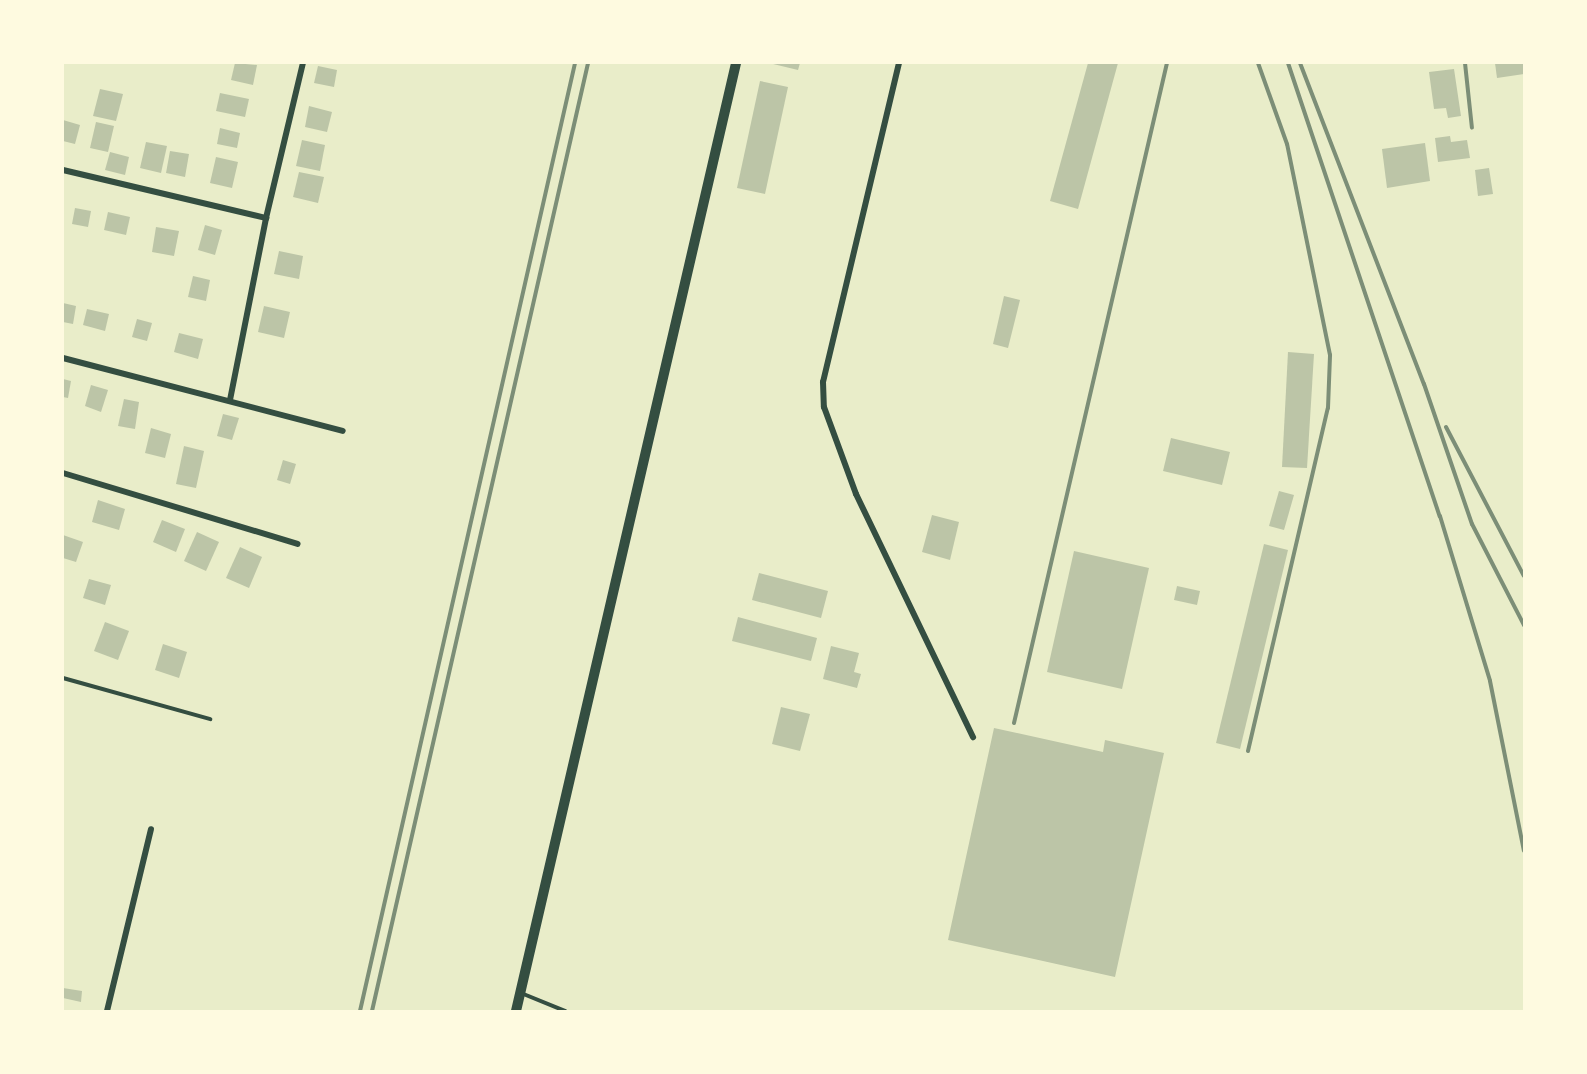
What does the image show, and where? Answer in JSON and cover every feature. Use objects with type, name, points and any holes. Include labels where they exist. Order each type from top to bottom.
[{"type":"main road","points":[[516,1011],[736,63]]},
{"type":"street","points":[[230,400],[266,218],[303,63]]},
{"type":"street","points":[[899,63],[823,382],[824,407],[856,494],[974,737]]},
{"type":"street","points":[[63,170],[266,218]]},
{"type":"street","points":[[63,358],[343,431]]},
{"type":"street","points":[[63,473],[298,544]]},
{"type":"street","points":[[107,1011],[151,829]]},
{"type":"lane","points":[[63,678],[210,719]]},
{"type":"lane","points":[[520,993],[565,1011]]},
{"type":"building","points":[[235,63],[257,65],[253,85],[231,80]]},
{"type":"building","points":[[769,63],[800,63],[798,70]]},
{"type":"building","points":[[1088,63],[1118,63],[1078,209],[1050,201]]},
{"type":"building","points":[[1495,63],[1524,63],[1524,74],[1497,78]]},
{"type":"building","points":[[318,66],[337,70],[334,87],[314,83]]},
{"type":"building","points":[[1454,69],[1461,116],[1448,118],[1446,108],[1434,109],[1429,72]]},
{"type":"building","points":[[760,81],[788,87],[765,194],[737,188]]},
{"type":"building","points":[[100,89],[123,94],[116,121],[93,116]]},
{"type":"building","points":[[220,93],[249,99],[245,117],[216,111]]},
{"type":"building","points":[[309,106],[332,112],[327,132],[305,127]]},
{"type":"building","points":[[63,120],[80,125],[75,144],[63,141]]},
{"type":"building","points":[[96,122],[114,126],[108,152],[90,148]]},
{"type":"building","points":[[220,128],[240,133],[237,148],[217,144]]},
{"type":"building","points":[[1450,136],[1451,142],[1467,140],[1470,158],[1438,162],[1435,138]]},
{"type":"building","points":[[302,140],[325,145],[320,171],[296,166]]},
{"type":"building","points":[[146,142],[167,146],[161,173],[140,168]]},
{"type":"building","points":[[1425,143],[1430,181],[1387,188],[1382,149]]},
{"type":"building","points":[[170,151],[189,154],[185,177],[166,173]]},
{"type":"building","points":[[110,152],[129,157],[125,175],[105,170]]},
{"type":"building","points":[[216,157],[238,162],[232,188],[210,183]]},
{"type":"building","points":[[1489,168],[1493,194],[1478,196],[1475,170]]},
{"type":"building","points":[[299,172],[324,177],[318,203],[293,197]]},
{"type":"building","points":[[75,208],[91,211],[88,227],[72,224]]},
{"type":"building","points":[[108,212],[130,217],[126,235],[104,230]]},
{"type":"building","points":[[205,225],[222,230],[215,255],[198,250]]},
{"type":"building","points":[[156,227],[179,231],[174,256],[152,252]]},
{"type":"building","points":[[279,251],[303,256],[299,279],[274,274]]},
{"type":"building","points":[[193,276],[210,280],[206,301],[188,297]]},
{"type":"building","points":[[1004,296],[1020,300],[1008,348],[993,344]]},
{"type":"building","points":[[63,303],[76,306],[73,324],[63,322]]},
{"type":"building","points":[[264,306],[290,312],[284,338],[258,332]]},
{"type":"building","points":[[87,309],[109,314],[105,331],[83,325]]},
{"type":"building","points":[[137,319],[152,323],[147,341],[132,337]]},
{"type":"building","points":[[179,333],[203,339],[198,359],[174,352]]},
{"type":"building","points":[[1288,352],[1314,354],[1307,468],[1282,467]]},
{"type":"building","points":[[63,379],[71,381],[68,398],[63,397]]},
{"type":"building","points":[[91,385],[108,390],[101,412],[85,406]]},
{"type":"building","points":[[124,399],[139,402],[135,429],[118,426]]},
{"type":"building","points":[[223,414],[239,418],[232,440],[217,436]]},
{"type":"building","points":[[151,428],[171,434],[165,458],[145,453]]},
{"type":"building","points":[[1171,438],[1230,452],[1222,485],[1163,471]]},
{"type":"building","points":[[184,446],[204,451],[196,488],[176,484]]},
{"type":"building","points":[[283,460],[296,464],[290,484],[277,480]]},
{"type":"building","points":[[1279,491],[1294,495],[1284,530],[1269,526]]},
{"type":"building","points":[[98,500],[125,509],[119,530],[92,522]]},
{"type":"building","points":[[932,515],[959,522],[950,560],[922,552]]},
{"type":"building","points":[[162,520],[185,529],[176,552],[153,542]]},
{"type":"building","points":[[197,532],[219,542],[206,571],[184,561]]},
{"type":"building","points":[[63,535],[83,542],[76,562],[63,558]]},
{"type":"building","points":[[1264,544],[1288,550],[1240,749],[1216,743]]},
{"type":"building","points":[[240,547],[262,557],[249,588],[226,578]]},
{"type":"building","points":[[1074,551],[1149,568],[1122,689],[1047,672]]},
{"type":"building","points":[[759,573],[828,591],[821,618],[752,600]]},
{"type":"building","points":[[89,579],[111,585],[105,605],[83,598]]},
{"type":"building","points":[[1177,586],[1200,591],[1197,605],[1174,600]]},
{"type":"building","points":[[738,617],[817,638],[811,661],[732,641]]},
{"type":"building","points":[[105,622],[129,631],[118,660],[94,651]]},
{"type":"building","points":[[163,644],[187,652],[179,678],[155,670]]},
{"type":"building","points":[[831,646],[859,653],[854,672],[861,674],[857,688],[823,679]]},
{"type":"building","points":[[781,707],[810,714],[800,751],[772,744]]},
{"type":"building","points":[[994,728],[1103,752],[1105,740],[1164,753],[1115,977],[948,940]]},
{"type":"building","points":[[63,988],[82,991],[81,1002],[63,998]]},
{"type":"railway","points":[[360,1011],[575,63]]},
{"type":"railway","points":[[372,1011],[588,63]]},
{"type":"railway","points":[[1014,723],[1167,63]]},
{"type":"railway","points":[[1248,751],[1328,408],[1330,355],[1287,144],[1258,63]]},
{"type":"railway","points":[[1288,63],[1440,516],[1490,681],[1524,851]]},
{"type":"railway","points":[[1300,63],[1424,384],[1472,524],[1524,625]]},
{"type":"railway","points":[[1465,63],[1472,128]]},
{"type":"railway","points":[[1446,427],[1524,576]]}]
